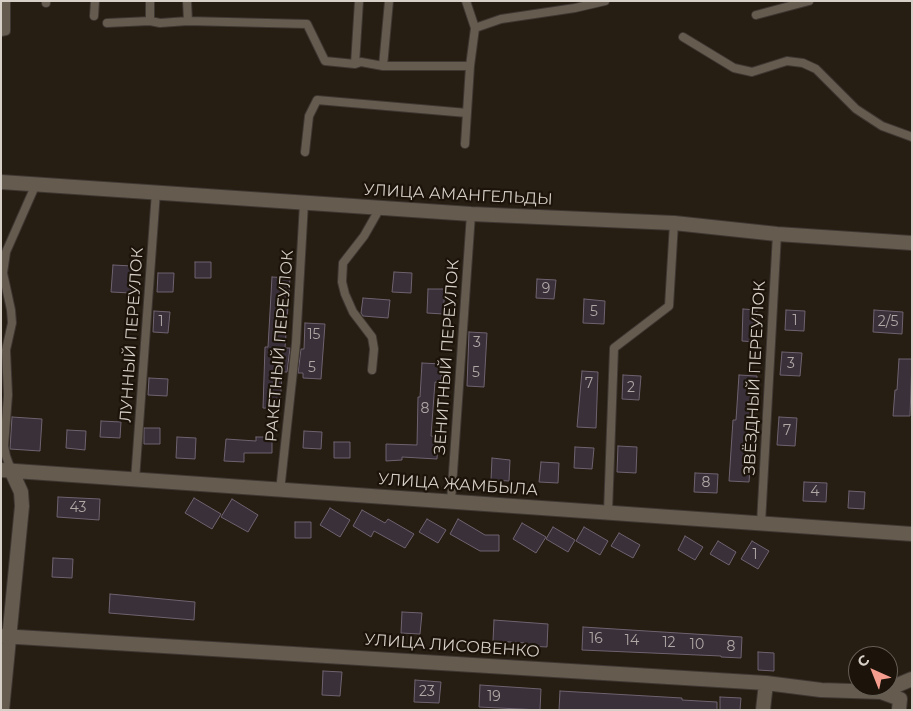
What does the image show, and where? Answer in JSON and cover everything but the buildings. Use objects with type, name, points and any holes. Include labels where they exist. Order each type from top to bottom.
[{"type":"street","name":"УЛИЦА АМАНГЕЛЬДЫ","points":[[1,182],[471,214],[674,223],[777,234],[912,243]]},
{"type":"street","name":"УЛИЦА ЖАМБЫЛА","points":[[6,470],[280,491],[451,501],[912,534]]},
{"type":"street","points":[[2,710],[5,636],[22,506],[21,492],[6,470]]},
{"type":"street","name":"УЛИЦА ЛИСОВЕНКО","points":[[5,636],[766,683],[821,690],[848,691]]},
{"type":"street","points":[[898,685],[912,680]]},
{"type":"street","points":[[763,710],[766,683]]},
{"type":"street","name":"УЛИЦА ЛИСОВЕНКО","points":[[887,696],[900,704]]},
{"type":"lane","points":[[1,32],[6,31],[6,1]]},
{"type":"lane","points":[[94,16],[95,1]]},
{"type":"lane","points":[[150,1],[150,21]]},
{"type":"lane","points":[[187,1],[188,22]]},
{"type":"lane","points":[[355,64],[359,1]]},
{"type":"lane","points":[[383,66],[389,1]]},
{"type":"lane","points":[[465,144],[470,66],[475,28],[466,1]]},
{"type":"lane","points":[[475,28],[501,19],[575,8],[606,1]]},
{"type":"lane","points":[[756,15],[809,1]]},
{"type":"lane","points":[[107,23],[150,21],[160,23],[307,24],[326,61],[355,64],[361,62],[383,66],[470,66]]},
{"type":"lane","points":[[683,37],[734,68],[752,72],[787,62],[803,63],[816,69],[856,109],[882,126],[912,137]]},
{"type":"lane","points":[[305,152],[309,116],[317,100],[467,114]]},
{"type":"lane","points":[[6,470],[4,446],[8,395],[6,350],[12,317],[3,273],[6,252],[36,184]]},
{"type":"lane","name":"ЛУННЫЙ ПЕРЕУЛОК","points":[[135,480],[156,192]]},
{"type":"lane","name":"РАКЕТНЫЙ ПЕРЕУЛОК","points":[[280,491],[296,344],[304,203]]},
{"type":"lane","points":[[372,370],[374,349],[372,337],[353,312],[345,294],[342,282],[342,263],[364,236],[380,208]]},
{"type":"lane","name":"ЗЕНИТНЫЙ ПЕРЕУЛОК","points":[[451,501],[471,214]]},
{"type":"lane","points":[[608,512],[614,348],[669,306],[674,223]]},
{"type":"lane","name":"ЗВЁЗДНЫЙ ПЕРЕУЛОК","points":[[761,523],[777,234]]}]
